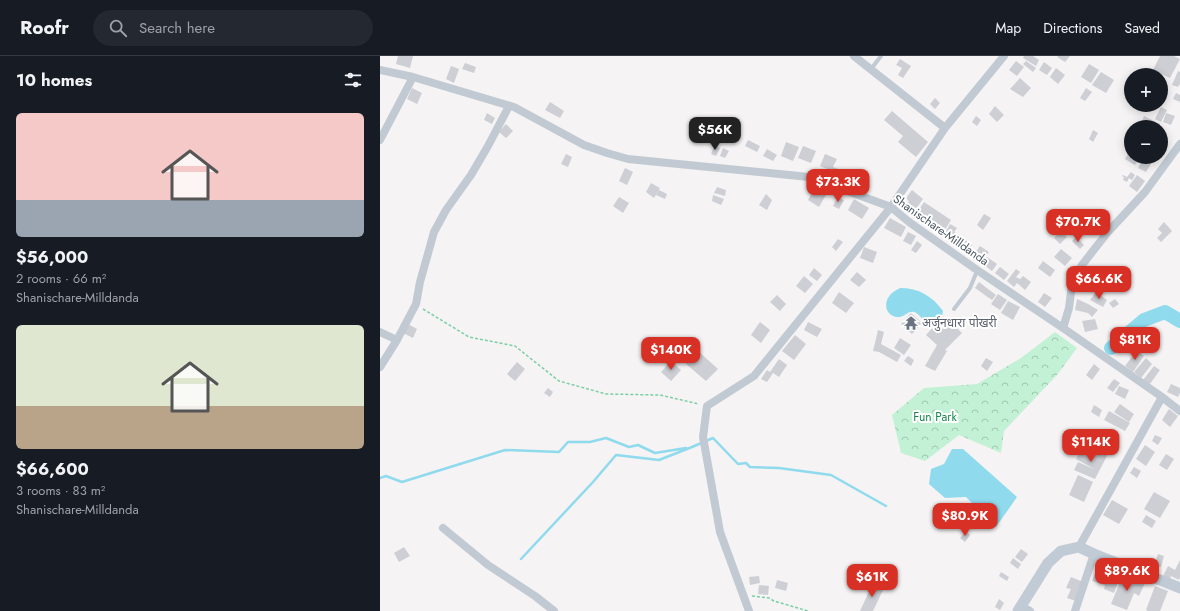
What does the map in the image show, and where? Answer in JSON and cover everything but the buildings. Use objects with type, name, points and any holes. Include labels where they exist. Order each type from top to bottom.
[{"type":"street","points":[[854,56],[945,128]]},
{"type":"street","points":[[749,611],[720,532],[703,437],[707,406],[754,376],[891,207],[945,128],[1004,56]]},
{"type":"street","name":"Shanischare-Milldanda","points":[[380,70],[413,77],[514,107],[584,145],[628,159],[809,177],[891,207],[910,222],[1180,411]]},
{"type":"street","points":[[380,140],[413,77]]},
{"type":"street","points":[[380,368],[416,304],[420,282],[434,232],[446,210],[471,175],[509,106]]},
{"type":"street","points":[[1063,328],[1069,308],[1072,284],[1082,265],[1107,233],[1145,192],[1180,144]]},
{"type":"street","points":[[380,332],[396,340]]},
{"type":"street","points":[[1079,547],[1162,397]]},
{"type":"street","points":[[443,528],[488,565],[554,611]]},
{"type":"street","points":[[1023,609],[1048,563],[1061,551],[1079,547],[1180,588]]},
{"type":"street","points":[[1075,611],[1094,554]]},
{"type":"lane","points":[[871,69],[881,56]]},
{"type":"lane","points":[[954,309],[970,288],[978,270]]},
{"type":"path","points":[[416,304],[469,337],[515,346],[559,381],[606,394],[660,395],[707,406]]},
{"type":"path","points":[[743,595],[770,598],[774,601],[808,611]]},
{"type":"green space","name":"Fun Park","points":[[1055,332],[1077,348],[1057,375],[1004,431],[1001,453],[959,435],[925,461],[901,453],[892,415],[924,388],[977,384],[1021,358]]},
{"type":"water","points":[[900,288],[913,289],[930,297],[943,311],[940,319],[935,322],[926,322],[914,312],[910,312],[899,317],[889,314],[886,307],[887,300],[892,293]]},
{"type":"water","points":[[952,449],[963,449],[1017,497],[996,527],[966,497],[945,498],[929,484],[931,469],[944,464]]},
{"type":"waterway","points":[[1111,348],[1144,320],[1165,312],[1180,321]]},
{"type":"waterway","points":[[380,478],[386,476],[402,482],[505,450],[559,452],[568,442],[590,442],[606,438],[629,447],[638,445],[655,453],[686,448]]},
{"type":"waterway","points":[[521,559],[593,482],[616,455],[659,460],[713,438],[738,464],[746,463],[750,467],[779,468],[831,475],[886,506]]},
{"type":"place","name":"अर्जुनधारा पोखरी","points":[[911,323]]}]
